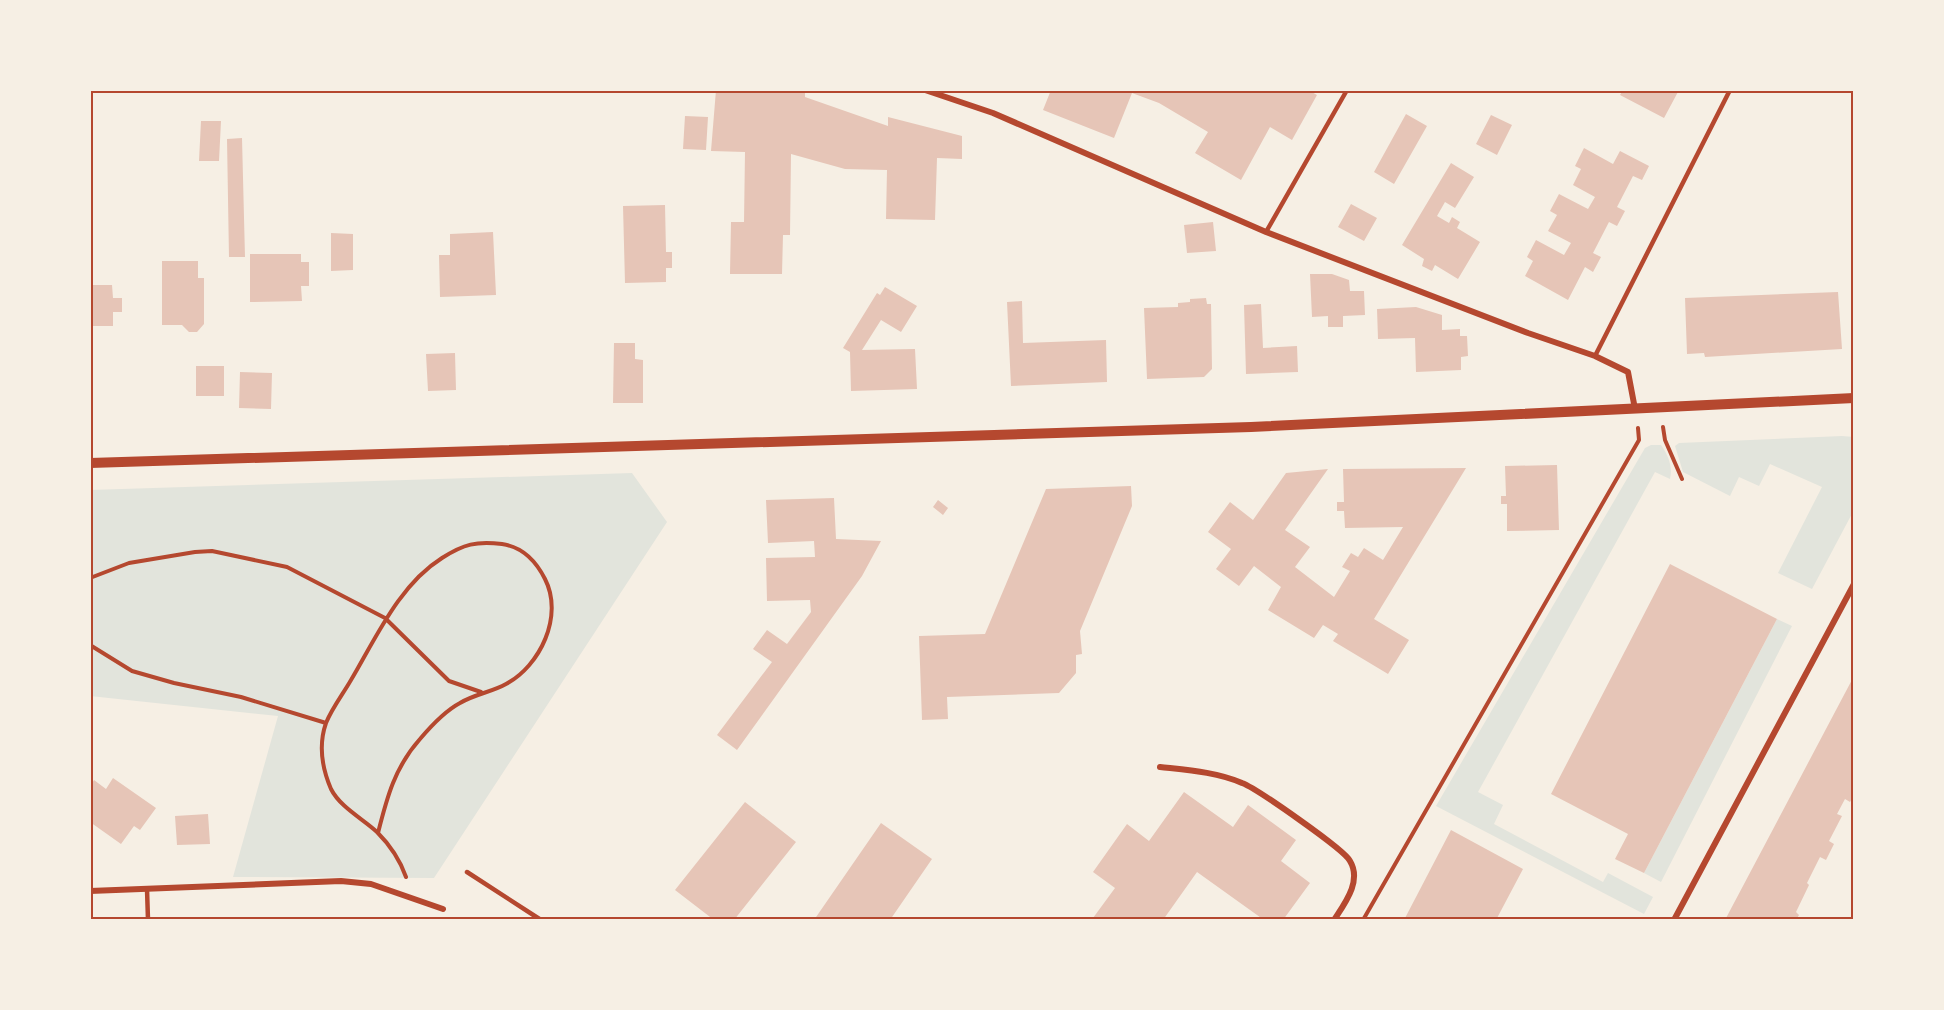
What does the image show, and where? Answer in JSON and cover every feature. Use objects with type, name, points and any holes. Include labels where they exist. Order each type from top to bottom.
[{"type":"street","points":[[925,90],[993,113],[1266,232],[1528,333],[1595,356],[1628,372],[1635,409]]},
{"type":"street","points":[[90,463],[1251,427],[1854,398]]},
{"type":"street","points":[[1674,920],[1854,584]]},
{"type":"street","points":[[1160,767],[1192,770],[1242,783],[1336,846],[1351,861],[1354,878],[1350,894],[1334,920]]},
{"type":"street","points":[[90,891],[341,881],[371,884],[443,909]]},
{"type":"lane","points":[[1266,232],[1347,90]]},
{"type":"lane","points":[[1595,356],[1730,90]]},
{"type":"lane","points":[[467,872],[541,920]]},
{"type":"lane","points":[[147,889],[148,920]]},
{"type":"path","points":[[1661,408],[1665,440],[1682,479]]},
{"type":"path","points":[[1364,920],[1640,440],[1635,409]]},
{"type":"path","points":[[378,833],[390,785],[405,756],[458,703],[482,692],[506,685],[525,671],[547,637],[550,611],[548,584],[540,568],[525,552],[507,545],[477,541],[431,564],[385,618],[326,723],[321,747],[322,766],[333,792],[378,833],[399,858],[413,898]]},
{"type":"path","points":[[90,578],[129,563],[212,551],[287,567],[385,618],[449,681],[482,692]]},
{"type":"path","points":[[90,645],[132,670],[174,683],[241,697],[326,723]]},
{"type":"shaded area","points":[[1854,437],[1854,510],[1812,589],[1778,573],[1822,487],[1770,464],[1759,486],[1739,477],[1730,496],[1683,472],[1675,446],[1679,443]]},
{"type":"shaded area","points":[[1651,445],[1661,445],[1666,453],[1670,465],[1670,479],[1655,472],[1478,792],[1503,805],[1494,824],[1603,882],[1608,873],[1653,897],[1644,914],[1436,806],[1645,448]]},
{"type":"shaded area","points":[[632,473],[667,522],[434,878],[233,877],[278,716],[90,696],[90,490]]},
{"type":"shaded area","points":[[1777,619],[1792,626],[1661,882],[1644,873]]},
{"type":"building","points":[[716,90],[805,90],[805,97],[888,126],[888,117],[962,136],[962,159],[937,158],[935,220],[886,219],[887,170],[845,169],[791,154],[790,235],[783,235],[782,274],[730,274],[731,222],[744,222],[745,152],[711,151]]},
{"type":"building","points":[[1051,90],[1308,90],[1317,95],[1292,140],[1270,127],[1241,180],[1195,153],[1208,132],[1159,103],[1132,93],[1114,138],[1043,110]]},
{"type":"building","points":[[1623,90],[1679,90],[1664,118],[1620,95]]},
{"type":"building","points":[[1406,114],[1427,126],[1394,184],[1374,172]]},
{"type":"building","points":[[1491,115],[1512,125],[1497,155],[1476,144]]},
{"type":"building","points":[[685,116],[708,117],[706,150],[683,149]]},
{"type":"building","points":[[201,121],[221,121],[219,161],[199,161]]},
{"type":"building","points":[[242,138],[245,257],[229,257],[227,139]]},
{"type":"building","points":[[1584,148],[1613,164],[1620,151],[1649,166],[1642,180],[1633,176],[1617,207],[1625,211],[1617,226],[1609,222],[1593,253],[1601,257],[1593,272],[1585,267],[1568,300],[1525,276],[1533,261],[1527,257],[1536,240],[1564,255],[1571,243],[1548,231],[1557,215],[1550,211],[1559,194],[1588,209],[1595,197],[1573,185],[1581,169],[1575,166]]},
{"type":"building","points":[[1451,163],[1474,177],[1455,208],[1445,202],[1437,216],[1449,223],[1452,217],[1460,222],[1457,228],[1480,242],[1458,279],[1435,265],[1432,271],[1422,266],[1424,259],[1402,245]]},
{"type":"building","points":[[1351,204],[1377,218],[1364,241],[1338,227]]},
{"type":"building","points":[[665,205],[666,252],[672,252],[672,268],[666,268],[666,282],[625,283],[623,206]]},
{"type":"building","points":[[1213,222],[1216,251],[1187,253],[1184,225]]},
{"type":"building","points":[[493,232],[496,295],[440,297],[439,255],[450,255],[450,234]]},
{"type":"building","points":[[331,233],[353,234],[353,270],[331,271]]},
{"type":"building","points":[[250,254],[301,254],[301,262],[309,262],[309,286],[301,286],[302,301],[250,302]]},
{"type":"building","points":[[162,261],[198,261],[198,278],[204,278],[204,324],[197,332],[189,332],[182,325],[162,325]]},
{"type":"building","points":[[1310,274],[1332,274],[1349,280],[1350,291],[1364,291],[1365,315],[1343,316],[1343,327],[1328,327],[1328,316],[1312,317]]},
{"type":"building","points":[[90,285],[112,285],[113,298],[122,298],[122,312],[113,312],[113,326],[90,326]]},
{"type":"building","points":[[885,287],[917,306],[901,332],[881,320],[862,350],[915,349],[917,389],[851,391],[850,352],[843,348],[877,293],[880,295]]},
{"type":"building","points":[[1838,292],[1842,349],[1705,357],[1704,353],[1687,354],[1685,298]]},
{"type":"building","points":[[1206,298],[1207,304],[1211,304],[1212,369],[1204,377],[1147,379],[1144,308],[1178,307],[1178,303],[1190,302],[1190,299]]},
{"type":"building","points":[[1022,301],[1023,343],[1106,340],[1107,382],[1011,386],[1007,302]]},
{"type":"building","points":[[1261,304],[1263,348],[1297,346],[1298,372],[1246,374],[1244,305]]},
{"type":"building","points":[[1416,307],[1442,315],[1442,330],[1460,329],[1460,336],[1467,336],[1468,356],[1461,357],[1461,370],[1416,372],[1415,338],[1378,339],[1377,309]]},
{"type":"building","points":[[614,343],[635,343],[635,359],[643,360],[643,403],[613,403]]},
{"type":"building","points":[[455,353],[456,390],[428,391],[426,354]]},
{"type":"building","points":[[196,366],[224,366],[224,396],[196,396]]},
{"type":"building","points":[[240,372],[272,373],[271,409],[239,408]]},
{"type":"building","points":[[1557,465],[1559,530],[1507,531],[1507,504],[1501,504],[1501,496],[1506,496],[1505,466]]},
{"type":"building","points":[[1466,468],[1374,619],[1409,640],[1388,674],[1333,641],[1338,634],[1323,625],[1314,638],[1268,610],[1281,587],[1254,566],[1239,586],[1216,569],[1231,549],[1208,532],[1230,502],[1253,520],[1286,473],[1328,469],[1285,530],[1310,547],[1295,567],[1334,597],[1350,571],[1342,567],[1351,553],[1358,557],[1364,548],[1383,560],[1403,527],[1345,528],[1344,511],[1337,511],[1337,502],[1344,502],[1343,469]]},
{"type":"building","points":[[1131,486],[1132,506],[1080,631],[1082,654],[1076,655],[1076,673],[1059,693],[947,697],[948,719],[922,720],[919,636],[985,634],[1046,489]]},
{"type":"building","points":[[834,498],[836,539],[881,541],[862,576],[737,750],[717,735],[772,662],[753,649],[767,630],[787,644],[811,612],[810,600],[767,601],[766,558],[815,557],[814,541],[768,543],[766,500]]},
{"type":"building","points":[[938,500],[948,508],[943,515],[933,507]]},
{"type":"building","points":[[1670,564],[1777,619],[1644,873],[1615,859],[1628,834],[1551,794]]},
{"type":"building","points":[[1854,676],[1854,795],[1850,802],[1845,799],[1837,814],[1842,816],[1829,841],[1834,844],[1826,860],[1820,857],[1807,883],[1809,885],[1796,912],[1799,915],[1796,920],[1725,920]]},
{"type":"building","points":[[113,778],[156,808],[140,830],[134,826],[121,844],[90,822],[90,787],[94,780],[106,789]]},
{"type":"building","points":[[1184,792],[1233,827],[1248,805],[1296,840],[1281,861],[1310,883],[1283,920],[1264,920],[1197,872],[1163,920],[1093,918],[1115,888],[1093,872],[1127,824],[1149,841]]},
{"type":"building","points":[[745,802],[796,842],[734,920],[714,920],[675,890]]},
{"type":"building","points":[[208,814],[210,844],[177,845],[175,816]]},
{"type":"building","points":[[881,823],[932,859],[890,920],[814,920]]},
{"type":"building","points":[[1451,830],[1523,869],[1496,920],[1404,920]]}]
